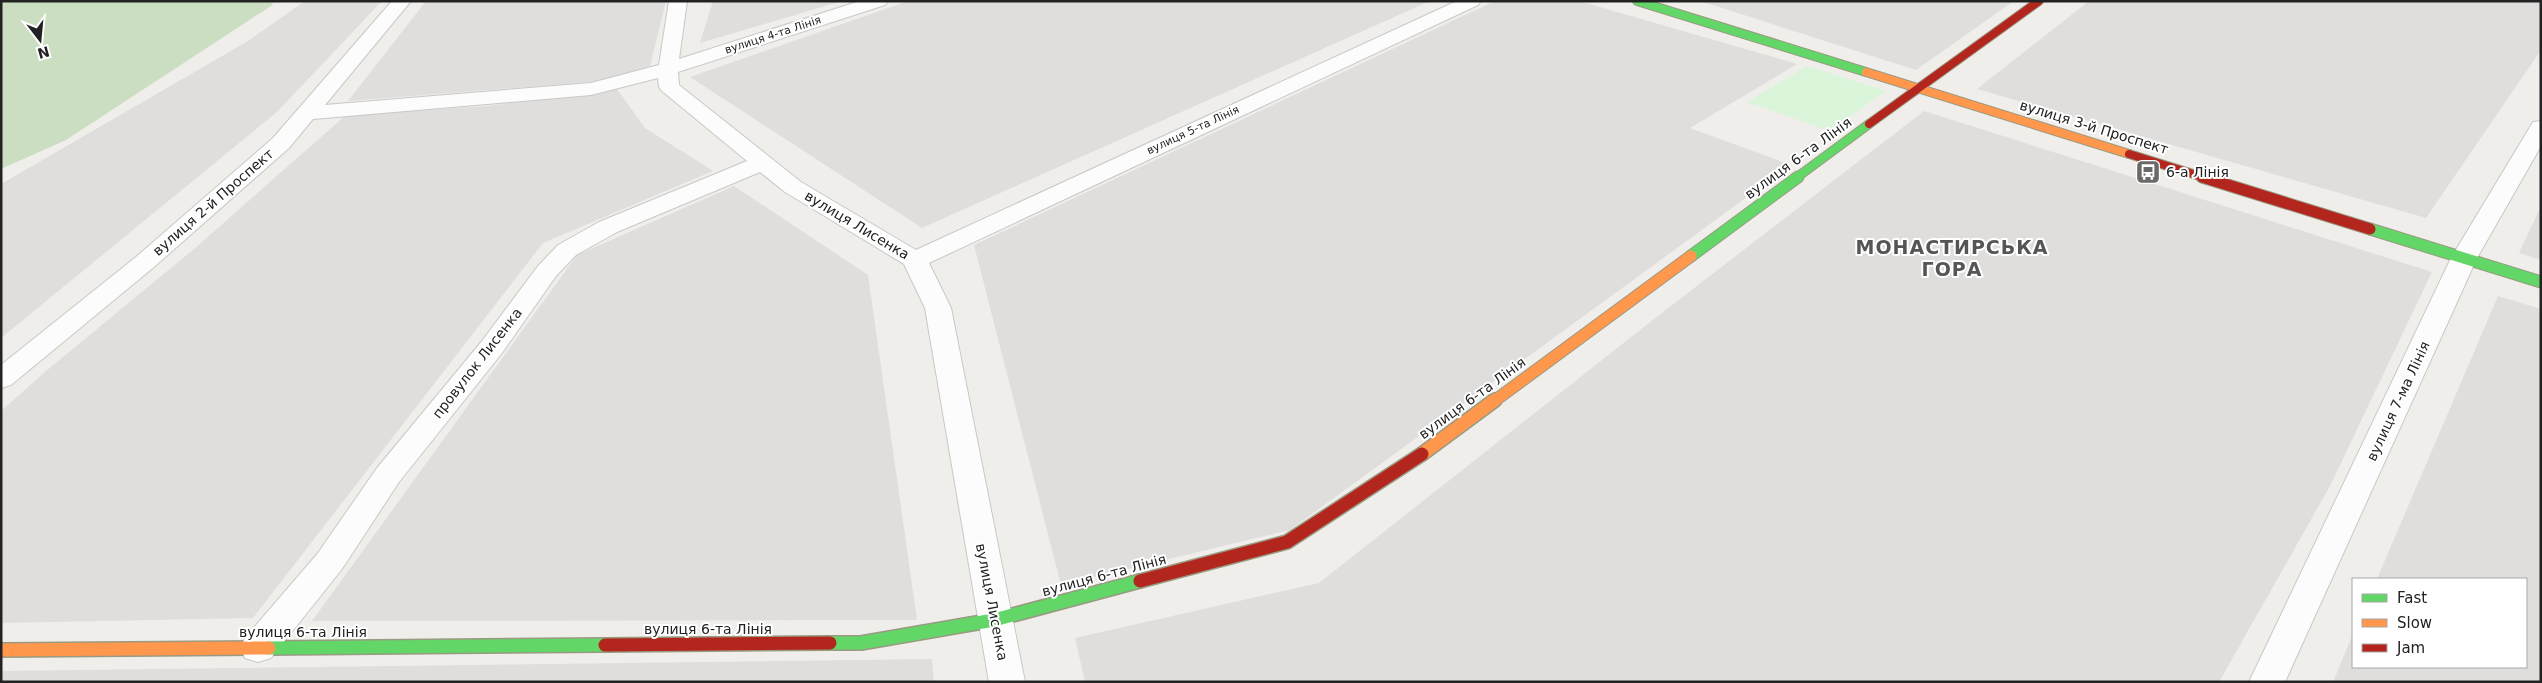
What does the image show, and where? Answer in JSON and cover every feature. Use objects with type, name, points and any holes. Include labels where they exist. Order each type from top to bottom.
[{"type":"street","name":"вулиця 2-й Проспект","points":[[1,380],[145,262],[281,143],[402,1]]},
{"type":"street","name":"вулиця Лисенка","points":[[678,1],[668,69],[669,87],[793,187],[915,260],[938,308],[994,620],[1007,682]]},
{"type":"street","name":"вулиця 4-та Лінія","points":[[307,113],[590,89],[668,69],[879,1]]},
{"type":"street","name":"вулиця 5-та Лінія","points":[[915,260],[1472,1]]},
{"type":"street","name":"вулиця 3-й Проспект","points":[[1638,1],[2541,282]]},
{"type":"street","name":"вулиця 6-та Лінія","points":[[1,650],[861,643],[994,620],[1288,542],[1401,469],[2039,1]]},
{"type":"street","name":"вулиця 7-ма Лінія","points":[[2267,682],[2464,258],[2541,127]]},
{"type":"street","name":"провулок Лисенка","points":[[258,648],[330,561],[388,475],[492,347],[547,271],[567,250],[608,226],[762,163]]},
{"type":"shaded area","points":[[305,1],[382,1],[277,112],[1,338],[1,184],[248,41]]},
{"type":"shaded area","points":[[426,1],[666,1],[650,66],[603,81],[348,101]]},
{"type":"shaded area","points":[[713,1],[842,1],[700,43]]},
{"type":"shaded area","points":[[908,1],[1430,1],[922,228],[690,77]]},
{"type":"shaded area","points":[[1495,1],[1579,1],[1797,64],[1690,128],[1791,165],[1290,530],[1061,585],[974,245]]},
{"type":"shaded area","points":[[1700,1],[2014,1],[1916,70]]},
{"type":"shaded area","points":[[2089,1],[2541,1],[2541,50],[2426,218],[1977,89]]},
{"type":"shaded area","points":[[617,89],[645,128],[713,171],[543,243],[253,618],[1,623],[1,411],[46,371],[194,249],[346,115],[487,106]]},
{"type":"shaded area","points":[[1924,111],[2432,272],[2330,486],[2219,682],[1085,682],[1075,638],[1319,583],[1654,319]]},
{"type":"shaded area","points":[[734,186],[868,275],[917,620],[312,621],[577,255]]},
{"type":"shaded area","points":[[2541,206],[2541,260],[2519,253]]},
{"type":"shaded area","points":[[2498,296],[2541,309],[2541,682],[2333,682],[2352,636],[2352,668],[2527,668],[2527,578],[2377,578]]},
{"type":"shaded area","points":[[932,659],[934,682],[1,682],[1,671]]},
{"type":"green space","points":[[1,1],[274,1],[271,6],[66,140],[1,169]]},
{"type":"green space","points":[[1807,66],[1886,91],[1830,131],[1747,102]]},
{"type":"traffic: fast","points":[[1637,1],[1866,72]]},
{"type":"traffic: fast","points":[[1691,256],[1869,124]]},
{"type":"traffic: fast","points":[[2370,229],[2541,282]]},
{"type":"traffic: fast","points":[[830,643],[861,643],[994,620],[1140,581]]},
{"type":"traffic: fast","points":[[269,648],[605,645]]},
{"type":"traffic: slow","points":[[1866,72],[2129,154]]},
{"type":"traffic: slow","points":[[1422,454],[1691,256]]},
{"type":"traffic: slow","points":[[1,650],[269,648]]},
{"type":"traffic: jam","points":[[1869,124],[2039,1]]},
{"type":"traffic: jam","points":[[2129,154],[2370,229]]},
{"type":"traffic: jam","points":[[1140,581],[1287,542],[1422,454]]},
{"type":"traffic: jam","points":[[605,645],[830,643]]},
{"type":"place","name":"6-а Лінія","points":[[2148,172]]},
{"type":"district","name":"МОНАСТИРСЬКА ГОРА","points":[[1952,258]]}]
